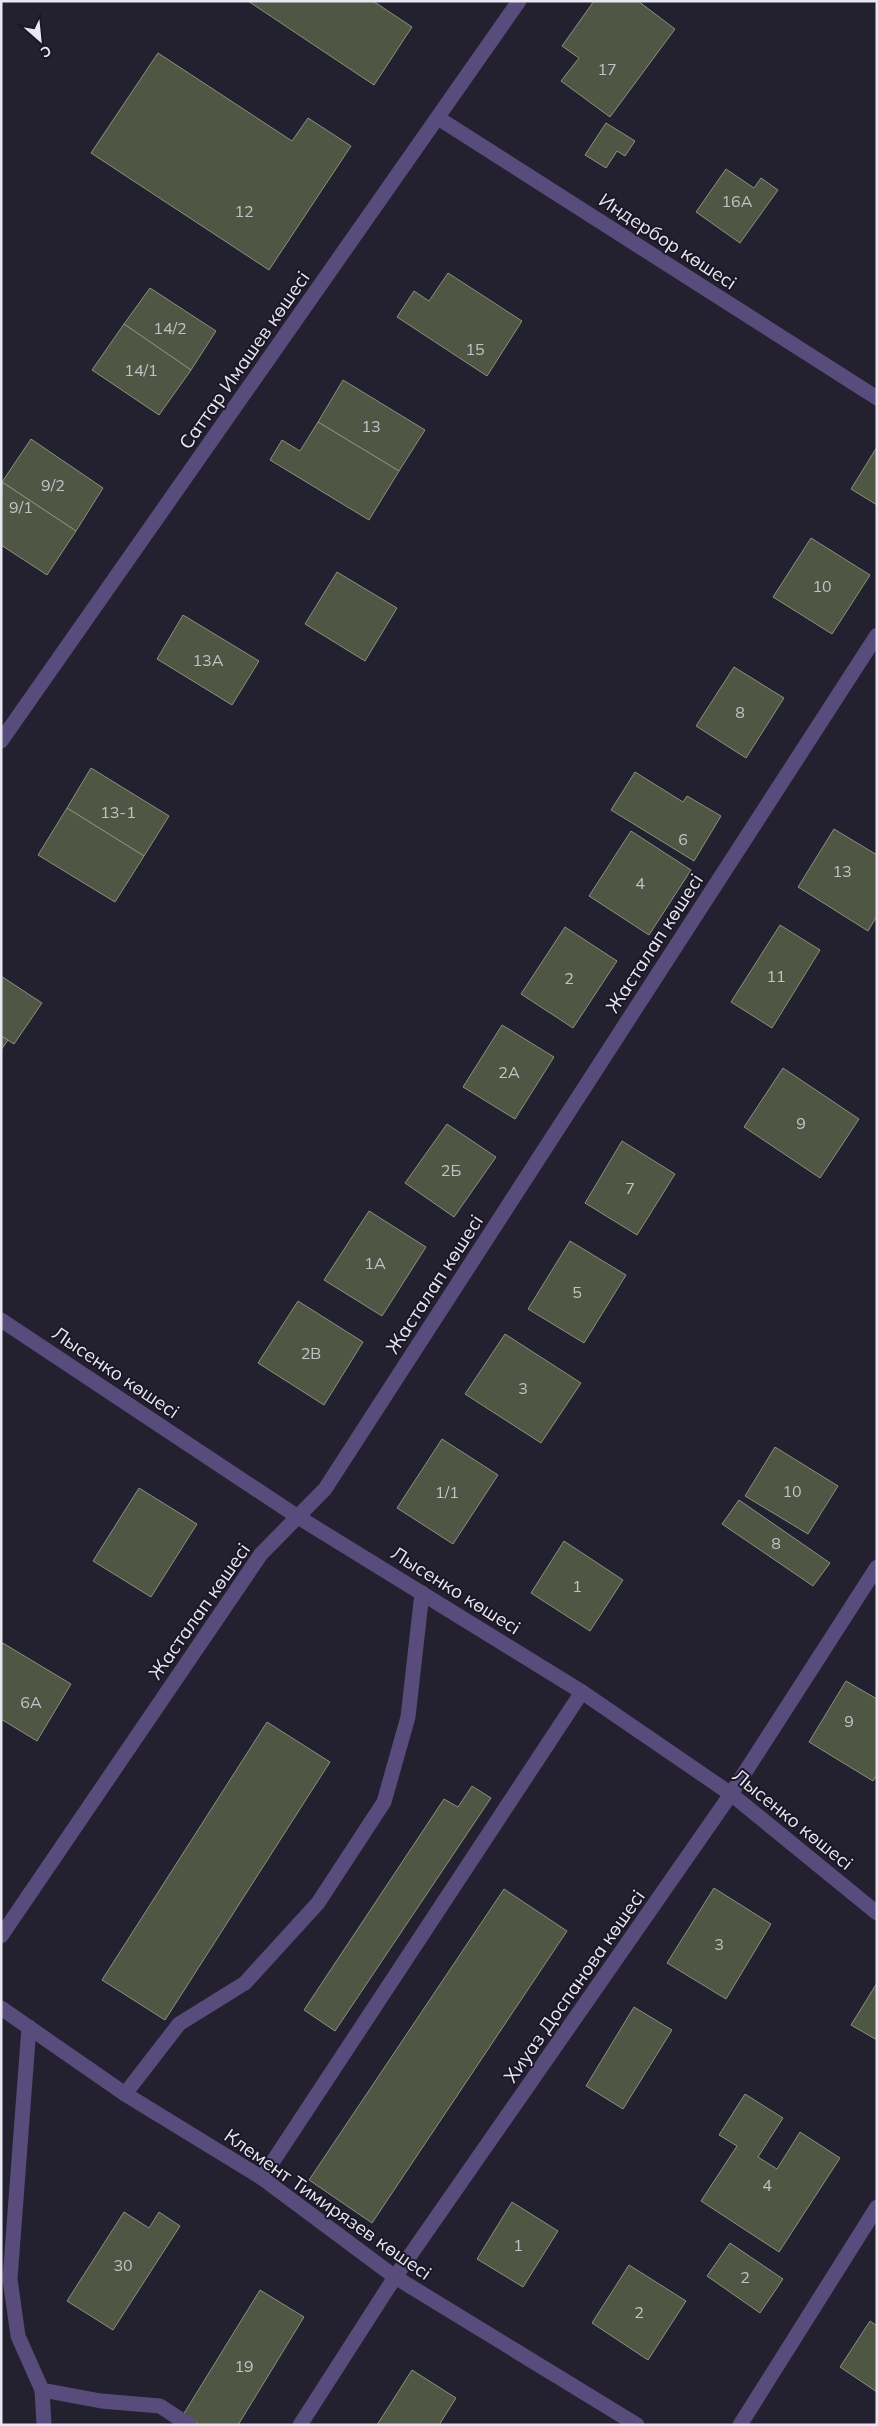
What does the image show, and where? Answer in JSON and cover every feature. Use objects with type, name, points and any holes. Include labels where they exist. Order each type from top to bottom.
[{"type":"street","name":"Саттар Имашев көшесі","points":[[1,741],[519,1]]},
{"type":"street","name":"Индербор көшесі","points":[[438,118],[877,398]]},
{"type":"street","name":"Жасталап көшесі","points":[[1,1936],[261,1554],[325,1489],[877,635]]},
{"type":"street","name":"Лысенко көшесі","points":[[1,1320],[298,1517],[582,1692],[731,1794],[877,1913]]},
{"type":"street","name":"Хиуаз Доспанова көшесі","points":[[300,2425],[395,2277],[731,1794],[877,1567]]},
{"type":"street","points":[[125,2094],[179,2024],[245,1983],[318,1904],[384,1802],[408,1717],[422,1593]]},
{"type":"street","points":[[262,2178],[582,1692]]},
{"type":"street","name":"Клемент Тимирязев көшесі","points":[[1,2008],[125,2094],[262,2178],[395,2277],[636,2425]]},
{"type":"street","points":[[30,2027],[10,2279],[18,2336],[42,2390],[44,2425]]},
{"type":"street","points":[[740,2425],[877,2207]]},
{"type":"street","points":[[42,2390],[101,2401],[160,2406],[189,2425]]},
{"type":"building","points":[[248,1],[373,1],[412,27],[374,85]]},
{"type":"building","points":[[594,1],[638,1],[675,29],[610,117],[561,81],[579,58],[562,46]]},
{"type":"building","points":[[158,53],[292,141],[308,118],[351,146],[269,270],[91,153]]},
{"type":"building","points":[[606,123],[635,141],[625,156],[617,151],[606,168],[585,155]]},
{"type":"building","points":[[726,169],[754,188],[761,178],[778,190],[740,243],[696,212]]},
{"type":"building","points":[[448,273],[522,321],[487,376],[397,317],[414,291],[429,301]]},
{"type":"building","points":[[150,288],[216,331],[191,370],[124,324]]},
{"type":"building","points":[[124,324],[191,370],[159,415],[92,370]]},
{"type":"building","points":[[343,380],[425,430],[399,471],[318,422]]},
{"type":"building","points":[[318,422],[399,471],[369,520],[270,460],[282,440],[300,451]]},
{"type":"building","points":[[31,439],[103,488],[76,531],[2,482]]},
{"type":"building","points":[[877,447],[877,505],[851,489]]},
{"type":"building","points":[[2,482],[76,531],[47,575],[1,545]]},
{"type":"building","points":[[811,538],[870,575],[832,634],[773,597]]},
{"type":"building","points":[[337,572],[397,608],[365,661],[305,624]]},
{"type":"building","points":[[183,615],[259,661],[232,705],[157,659]]},
{"type":"building","points":[[734,667],[784,698],[746,758],[696,726]]},
{"type":"building","points":[[91,768],[169,816],[144,856],[67,808]]},
{"type":"building","points":[[635,772],[683,802],[687,796],[721,816],[694,861],[611,810]]},
{"type":"building","points":[[67,808],[144,856],[115,902],[38,855]]},
{"type":"building","points":[[834,829],[877,855],[877,916],[868,931],[798,887]]},
{"type":"building","points":[[631,831],[691,870],[649,935],[589,896]]},
{"type":"building","points":[[780,925],[820,950],[772,1028],[731,1002]]},
{"type":"building","points":[[565,927],[617,961],[573,1028],[521,994]]},
{"type":"building","points":[[1,976],[42,1003],[14,1044],[1,1036]]},
{"type":"building","points":[[502,1025],[554,1057],[515,1119],[463,1087]]},
{"type":"building","points":[[1,1036],[8,1040],[1,1050]]},
{"type":"building","points":[[783,1068],[859,1119],[820,1178],[744,1127]]},
{"type":"building","points":[[447,1124],[496,1157],[454,1217],[405,1183]]},
{"type":"building","points":[[622,1141],[675,1174],[637,1235],[585,1203]]},
{"type":"building","points":[[369,1211],[426,1247],[382,1316],[324,1280]]},
{"type":"building","points":[[570,1241],[626,1275],[584,1343],[528,1309]]},
{"type":"building","points":[[298,1301],[363,1342],[324,1405],[258,1363]]},
{"type":"building","points":[[505,1334],[581,1383],[541,1443],[465,1394]]},
{"type":"building","points":[[442,1439],[498,1475],[453,1544],[397,1508]]},
{"type":"building","points":[[775,1447],[838,1486],[808,1534],[745,1496]]},
{"type":"building","points":[[139,1488],[197,1524],[151,1597],[93,1561]]},
{"type":"building","points":[[739,1500],[830,1563],[813,1586],[722,1524]]},
{"type":"building","points":[[564,1541],[623,1580],[590,1631],[531,1593]]},
{"type":"building","points":[[1,1642],[71,1684],[37,1741],[1,1719]]},
{"type":"building","points":[[846,1681],[877,1699],[877,1775],[873,1781],[809,1742]]},
{"type":"building","points":[[267,1722],[330,1762],[165,2020],[102,1980]]},
{"type":"building","points":[[472,1786],[491,1798],[335,2031],[304,2010],[444,1799],[458,1807]]},
{"type":"building","points":[[714,1888],[771,1924],[726,1999],[667,1963]]},
{"type":"building","points":[[504,1889],[567,1931],[372,2223],[309,2180]]},
{"type":"building","points":[[877,1983],[877,2040],[851,2025]]},
{"type":"building","points":[[634,2007],[672,2030],[623,2109],[586,2086]]},
{"type":"building","points":[[745,2094],[783,2118],[758,2157],[777,2169],[800,2132],[840,2158],[779,2252],[701,2201],[737,2146],[719,2135]]},
{"type":"building","points":[[512,2202],[558,2231],[523,2287],[477,2259]]},
{"type":"building","points":[[124,2212],[149,2228],[159,2212],[180,2226],[113,2330],[67,2301]]},
{"type":"building","points":[[730,2243],[783,2279],[760,2313],[707,2276]]},
{"type":"building","points":[[629,2265],[686,2301],[648,2360],[592,2323]]},
{"type":"building","points":[[260,2290],[304,2317],[238,2425],[200,2425],[183,2415]]},
{"type":"building","points":[[870,2321],[877,2326],[877,2392],[840,2367]]},
{"type":"building","points":[[412,2370],[456,2398],[439,2425],[377,2425]]}]
